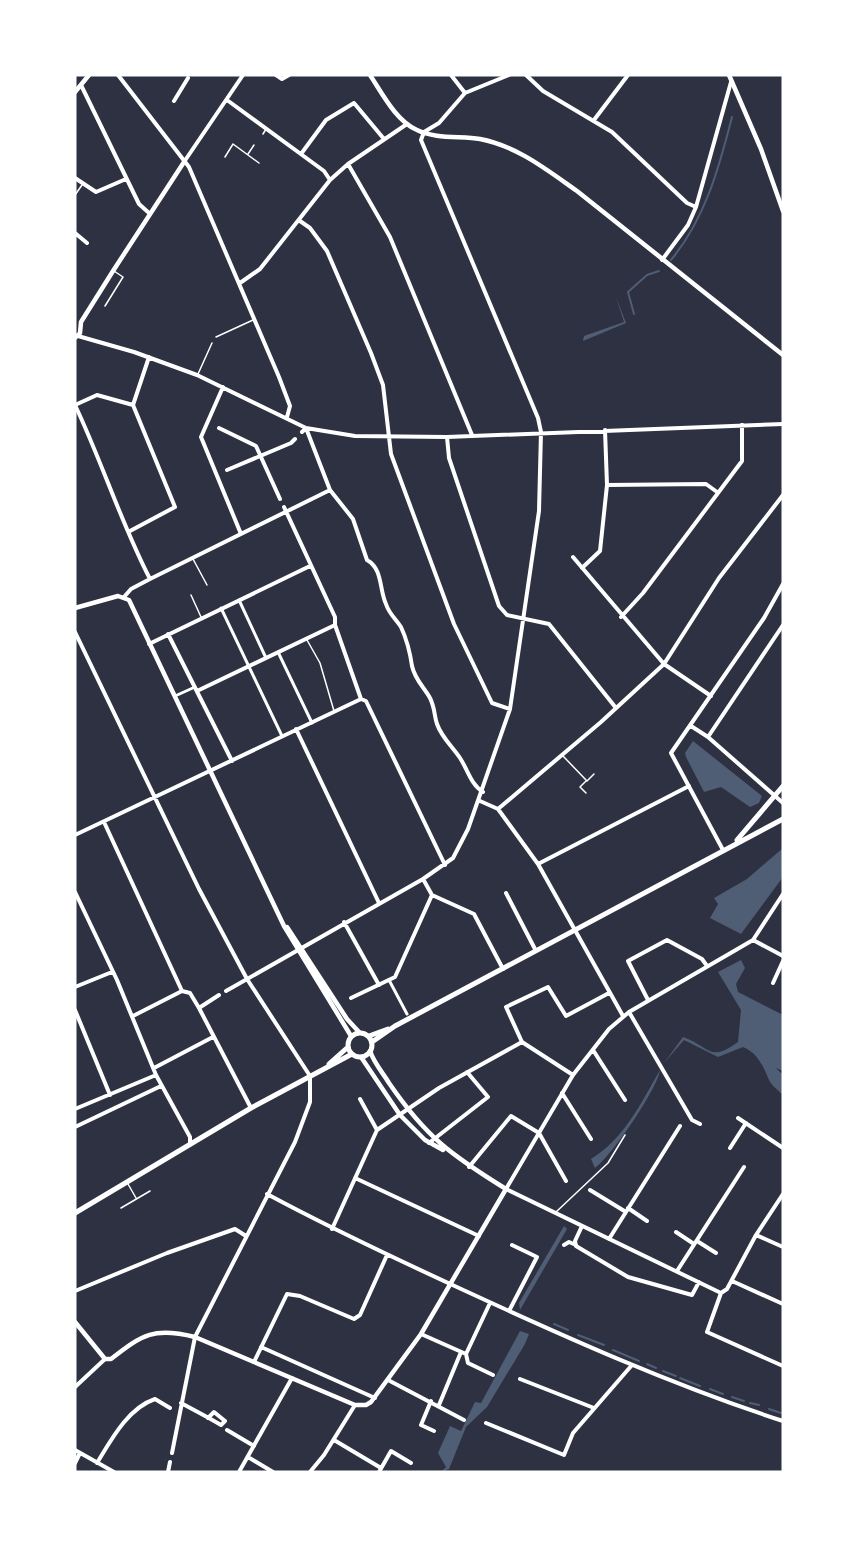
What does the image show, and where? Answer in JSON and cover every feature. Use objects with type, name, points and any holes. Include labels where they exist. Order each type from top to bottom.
[{"type":"main road","points":[[733,844],[783,786]]},
{"type":"main road","points":[[370,1039],[575,932],[733,844],[783,819]]},
{"type":"main road","points":[[323,1069],[348,1047],[351,1036],[359,1032],[370,1039]]},
{"type":"main road","points":[[348,1047],[352,1054],[362,1057],[370,1051],[370,1039]]},
{"type":"main road","points":[[75,1213],[251,1108],[352,1054]]},
{"type":"street","points":[[75,92],[89,75]]},
{"type":"street","points":[[118,75],[189,167],[240,283],[290,406],[286,417]]},
{"type":"street","points":[[243,75],[149,213],[81,322],[76,337],[149,357],[197,375],[306,428],[355,436],[447,437],[783,424]]},
{"type":"street","points":[[276,75],[282,79],[289,75]]},
{"type":"street","points":[[370,75],[407,124],[424,132],[482,140],[514,150],[576,190],[662,261],[783,355]]},
{"type":"street","points":[[451,75],[465,93]]},
{"type":"street","points":[[226,991],[423,879],[453,858],[480,801],[510,709],[539,511],[541,432],[538,418],[422,144],[424,132],[439,123],[465,93],[509,75]]},
{"type":"street","points":[[526,75],[543,91],[612,132],[687,203],[696,207]]},
{"type":"street","points":[[594,120],[628,75]]},
{"type":"street","points":[[729,75],[783,211]]},
{"type":"street","points":[[174,101],[188,76]]},
{"type":"street","points":[[662,261],[688,225],[696,207],[732,81]]},
{"type":"street","points":[[81,85],[126,180],[139,204],[149,213]]},
{"type":"street","points":[[227,100],[324,171],[330,180]]},
{"type":"street","points":[[727,102],[741,103]]},
{"type":"street","points":[[301,154],[326,120],[354,103],[384,139]]},
{"type":"street","points":[[240,283],[260,269],[330,180],[348,164],[407,124]]},
{"type":"street","points":[[348,164],[390,237],[472,435]]},
{"type":"street","points":[[75,178],[96,192],[126,180]]},
{"type":"street","points":[[300,221],[310,228],[327,251],[371,353],[383,385],[392,454],[454,624],[492,703],[510,709]]},
{"type":"street","points":[[75,233],[87,243]]},
{"type":"street","points":[[130,531],[175,507],[133,405],[149,357]]},
{"type":"street","points":[[223,387],[209,424],[201,437],[218,473],[241,534]]},
{"type":"street","points":[[133,405],[97,394],[75,405],[150,579]]},
{"type":"street","points":[[621,617],[643,593],[742,461],[742,425]]},
{"type":"street","points":[[219,428],[256,446],[280,500]]},
{"type":"street","points":[[302,432],[306,428]]},
{"type":"street","points":[[306,428],[330,490],[353,519],[367,560],[373,564],[380,576],[380,590],[390,616],[399,624],[412,655],[415,674],[422,690],[428,694],[437,712],[435,721],[476,788],[483,792]]},
{"type":"street","points":[[582,568],[600,551],[607,485],[605,430]]},
{"type":"street","points":[[447,437],[449,458],[499,606],[507,615],[549,624],[615,708]]},
{"type":"street","points":[[227,470],[295,439]]},
{"type":"street","points":[[607,485],[706,484],[717,492]]},
{"type":"street","points":[[124,597],[131,589],[150,579],[285,510],[330,490]]},
{"type":"street","points":[[498,809],[563,755],[664,664],[719,578],[783,495]]},
{"type":"street","points":[[285,510],[335,616],[335,625],[361,699],[366,701],[445,865]]},
{"type":"street","points":[[573,557],[621,617],[664,664],[711,696]]},
{"type":"street","points":[[149,644],[310,566]]},
{"type":"street","points":[[723,850],[671,753],[711,696],[783,584]]},
{"type":"street","points":[[75,608],[118,596],[124,597],[131,605],[283,923],[297,950],[351,1036]]},
{"type":"street","points":[[239,600],[266,658]]},
{"type":"street","points":[[221,608],[282,736]]},
{"type":"street","points":[[175,696],[249,666],[335,625]]},
{"type":"street","points":[[708,737],[783,625]]},
{"type":"street","points":[[253,628],[257,626]]},
{"type":"street","points":[[75,632],[153,797],[247,979],[310,1076],[310,1102],[295,1142],[195,1337],[172,1453]]},
{"type":"street","points":[[168,634],[232,760]]},
{"type":"street","points":[[278,652],[312,723]]},
{"type":"street","points":[[75,835],[361,699]]},
{"type":"street","points":[[691,726],[708,737],[783,803]]},
{"type":"street","points":[[296,729],[379,903]]},
{"type":"street","points":[[538,864],[689,786]]},
{"type":"street","points":[[480,801],[498,809],[538,864],[623,1016]]},
{"type":"street","points":[[104,822],[182,991]]},
{"type":"street","points":[[423,879],[432,895],[474,914],[503,969]]},
{"type":"street","points":[[75,892],[133,1016],[161,1086],[190,1137],[190,1145]]},
{"type":"street","points":[[506,893],[536,951]]},
{"type":"street","points":[[75,1387],[105,1359],[111,1359],[138,1338],[157,1331],[195,1337],[355,1405],[366,1405],[375,1398],[421,1334],[562,1093],[593,1050],[623,1016],[753,940],[783,894]]},
{"type":"street","points":[[351,998],[389,980],[397,972],[432,895]]},
{"type":"street","points":[[344,922],[379,985]]},
{"type":"street","points":[[648,1000],[628,961],[667,940],[702,959],[707,966]]},
{"type":"street","points":[[753,940],[783,956]]},
{"type":"street","points":[[297,950],[346,1019],[359,1032]]},
{"type":"street","points":[[773,983],[783,961]]},
{"type":"street","points":[[75,987],[112,972]]},
{"type":"street","points":[[389,980],[407,1014]]},
{"type":"street","points":[[573,1075],[522,1042],[506,1007],[549,987],[566,1016],[609,993]]},
{"type":"street","points":[[133,1016],[182,991],[190,993],[251,1108]]},
{"type":"street","points":[[199,1008],[219,995]]},
{"type":"street","points":[[75,1010],[110,1095]]},
{"type":"street","points":[[629,1012],[692,1120],[700,1124]]},
{"type":"street","points":[[154,1068],[213,1037]]},
{"type":"street","points":[[332,1229],[377,1130],[467,1071],[522,1042]]},
{"type":"street","points":[[593,1050],[625,1100]]},
{"type":"street","points":[[370,1051],[431,1141]]},
{"type":"street","points":[[362,1057],[400,1115],[431,1141],[469,1167],[506,1189],[721,1293]]},
{"type":"street","points":[[431,1141],[488,1097],[467,1071]]},
{"type":"street","points":[[75,1109],[156,1075]]},
{"type":"street","points":[[75,1127],[161,1086]]},
{"type":"street","points":[[562,1093],[591,1139]]},
{"type":"street","points":[[360,1099],[377,1130]]},
{"type":"street","points":[[469,1167],[511,1116],[539,1133],[566,1181]]},
{"type":"street","points":[[738,1118],[783,1148]]},
{"type":"street","points":[[730,1148],[746,1123]]},
{"type":"street","points":[[609,1239],[680,1126]]},
{"type":"street","points":[[677,1271],[744,1167]]},
{"type":"street","points":[[355,1179],[480,1236]]},
{"type":"street","points":[[590,1190],[647,1221]]},
{"type":"street","points":[[267,1194],[332,1229],[509,1311],[704,1395],[783,1421]]},
{"type":"street","points":[[783,1194],[756,1235],[732,1281],[721,1293],[707,1332],[783,1366]]},
{"type":"street","points":[[576,1246],[575,1241],[582,1226]]},
{"type":"street","points":[[75,1291],[166,1253],[235,1229],[246,1236]]},
{"type":"street","points":[[676,1232],[716,1253]]},
{"type":"street","points":[[756,1235],[783,1246]]},
{"type":"street","points":[[564,1245],[569,1242],[628,1277],[692,1295],[699,1282]]},
{"type":"street","points":[[509,1311],[537,1257],[512,1245]]},
{"type":"street","points":[[254,1362],[287,1294],[300,1296],[347,1318],[354,1319],[360,1315],[387,1255]]},
{"type":"street","points":[[732,1281],[783,1304]]},
{"type":"street","points":[[490,1302],[466,1354],[468,1363],[493,1375]]},
{"type":"street","points":[[75,1322],[105,1359]]},
{"type":"street","points":[[421,1334],[466,1354]]},
{"type":"street","points":[[261,1347],[375,1398]]},
{"type":"street","points":[[439,1405],[460,1352]]},
{"type":"street","points":[[486,1423],[564,1455],[573,1433],[632,1365]]},
{"type":"street","points":[[239,1472],[292,1378]]},
{"type":"street","points":[[520,1379],[594,1408]]},
{"type":"street","points":[[388,1380],[464,1420]]},
{"type":"street","points":[[98,1463],[116,1430],[148,1401],[155,1399],[170,1408]]},
{"type":"street","points":[[431,1401],[421,1425],[434,1431]]},
{"type":"street","points":[[181,1403],[208,1418]]},
{"type":"street","points":[[310,1472],[334,1440],[355,1405]]},
{"type":"street","points":[[227,1430],[254,1446]]},
{"type":"street","points":[[334,1440],[380,1470],[391,1451],[411,1463]]},
{"type":"street","points":[[75,1450],[114,1472]]},
{"type":"street","points":[[75,1463],[80,1453]]},
{"type":"street","points":[[248,1457],[273,1472]]},
{"type":"street","points":[[168,1472],[170,1462]]},
{"type":"lane","points":[[263,134],[267,129]]},
{"type":"lane","points":[[225,157],[232,144],[259,163]]},
{"type":"lane","points":[[247,155],[254,145]]},
{"type":"lane","points":[[75,195],[83,184]]},
{"type":"lane","points":[[105,306],[123,277],[113,271]]},
{"type":"lane","points":[[216,337],[254,320]]},
{"type":"lane","points":[[197,375],[212,343]]},
{"type":"lane","points":[[193,558],[207,585]]},
{"type":"lane","points":[[191,596],[201,617]]},
{"type":"lane","points":[[306,638],[320,663],[334,711]]},
{"type":"lane","points":[[563,755],[587,781]]},
{"type":"lane","points":[[586,794],[580,787],[594,774]]},
{"type":"lane","points":[[555,1213],[608,1162],[625,1135]]},
{"type":"lane","points":[[127,1182],[136,1198]]},
{"type":"lane","points":[[121,1208],[150,1191]]},
{"type":"water","points":[[616,297],[626,323],[583,341],[584,336],[624,322]]},
{"type":"water","points":[[693,741],[762,796],[759,803],[750,807],[721,787],[704,792],[685,753]]},
{"type":"water","points":[[783,848],[783,877],[741,934],[710,918],[718,904],[714,898],[747,879]]},
{"type":"water","points":[[741,960],[745,968],[736,984],[738,992],[783,1015],[783,1071],[776,1068],[783,1075],[783,1095],[770,1082],[756,1057],[743,1047],[718,1057],[684,1040],[664,1063],[683,1037],[715,1052],[738,1042],[741,1010],[718,972]]},
{"type":"water","points":[[660,1070],[633,1122],[612,1151],[595,1168],[591,1159],[603,1151],[622,1131]]},
{"type":"water","points":[[564,1226],[567,1229],[520,1310],[519,1303]]},
{"type":"water","points":[[520,1331],[529,1334],[525,1344],[487,1407],[466,1427],[449,1469],[441,1472],[446,1467],[438,1453],[450,1426],[461,1431],[475,1402],[481,1403]]},
{"type":"waterway","points":[[671,260],[693,228],[702,210],[716,174],[732,117]]},
{"type":"waterway","points":[[634,314],[628,292],[647,275],[659,271]]},
{"type":"waterway","points":[[554,1324],[568,1330]]},
{"type":"waterway","points":[[578,1335],[604,1345]]},
{"type":"waterway","points":[[613,1350],[639,1361]]},
{"type":"waterway","points":[[647,1364],[656,1368]]},
{"type":"waterway","points":[[663,1371],[676,1376]]},
{"type":"waterway","points":[[680,1378],[700,1386]]},
{"type":"waterway","points":[[710,1389],[723,1394]]},
{"type":"waterway","points":[[732,1397],[744,1401]]},
{"type":"waterway","points":[[750,1403],[759,1405]]},
{"type":"waterway","points":[[769,1409],[781,1413]]}]
